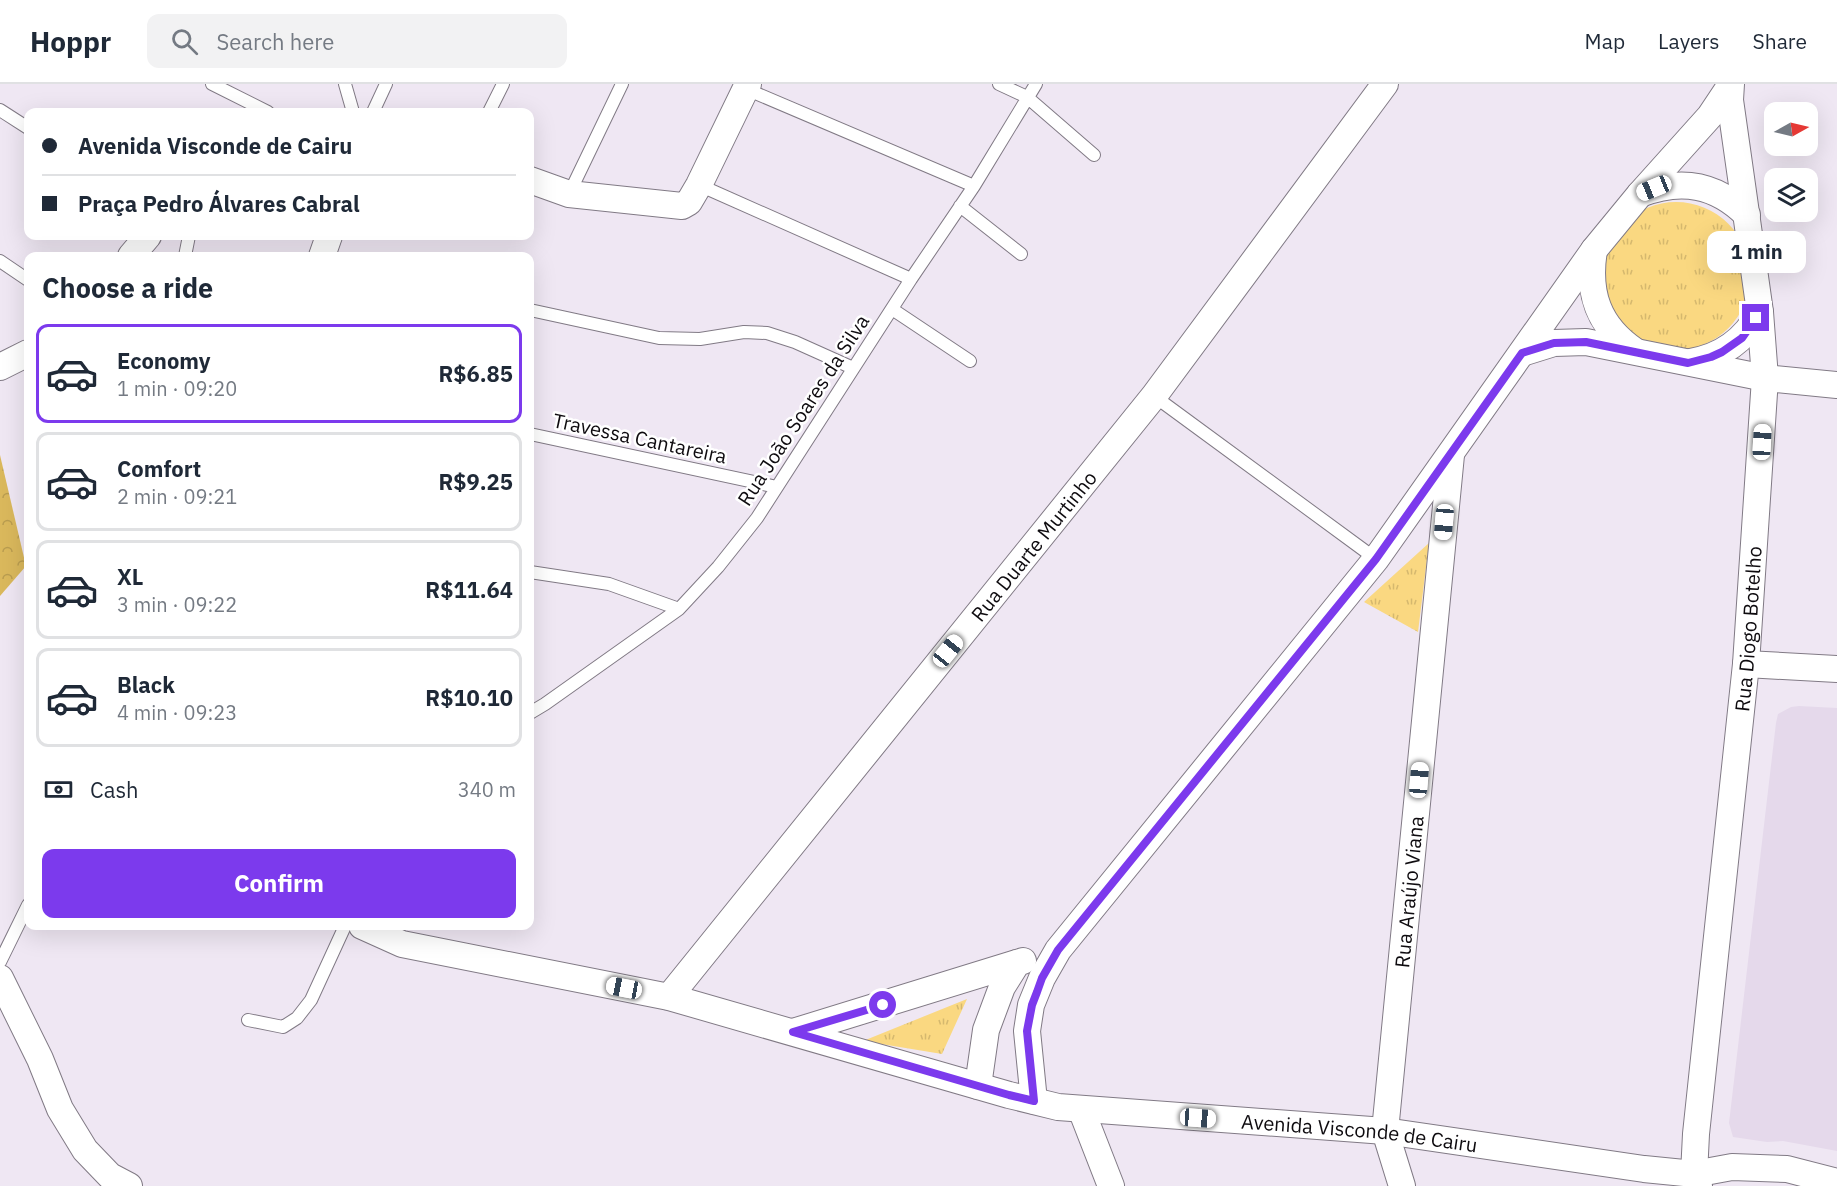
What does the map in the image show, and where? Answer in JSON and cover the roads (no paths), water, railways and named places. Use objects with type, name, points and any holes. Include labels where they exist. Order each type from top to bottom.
[{"type":"street","name":"Rua Duarte Murtinho","points":[[669,998],[1154,396],[1385,84]]},
{"type":"street","points":[[1034,1101],[1027,1031],[1035,996],[1058,950],[1376,559],[1594,250],[1640,194],[1710,116],[1731,85]]},
{"type":"street","name":"Rua Diogo Botelho","points":[[1697,1180],[1696,1134],[1746,664],[1765,378],[1760,312],[1730,100],[1731,85]]},
{"type":"street","points":[[534,181],[569,194],[682,206],[689,202],[699,185],[747,86]]},
{"type":"street","points":[[1640,194],[1669,185],[1698,187],[1726,198],[1747,215]]},
{"type":"street","points":[[134,252],[145,240]]},
{"type":"street","points":[[1594,250],[1591,280],[1598,309],[1614,334],[1638,352]]},
{"type":"street","points":[[1688,363],[1711,357],[1732,345],[1750,328],[1760,312]]},
{"type":"street","points":[[1522,353],[1554,343],[1577,342],[1765,378],[1837,385]]},
{"type":"street","points":[[0,367],[24,355]]},
{"type":"street","name":"Rua Araújo Viana","points":[[1402,1186],[1385,1131],[1451,451]]},
{"type":"street","points":[[1746,664],[1837,669]]},
{"type":"street","name":"Avenida Visconde de Cairu","points":[[368,930],[402,944],[669,998],[1058,1107],[1385,1131],[1644,1169],[1697,1180],[1720,1169],[1772,1184],[1834,1181]]},
{"type":"street","points":[[793,1032],[1058,950]]},
{"type":"street","points":[[978,1086],[986,1030],[1002,987],[1017,963]]},
{"type":"street","points":[[0,978],[40,1059],[60,1109],[85,1150],[110,1176],[129,1186]]},
{"type":"street","points":[[1081,1109],[1111,1186]]},
{"type":"lane","points":[[213,84],[260,108]]},
{"type":"lane","points":[[345,84],[352,108]]},
{"type":"lane","points":[[375,108],[386,84]]},
{"type":"lane","points":[[491,108],[503,84]]},
{"type":"lane","points":[[569,194],[622,84]]},
{"type":"lane","points":[[999,84],[1028,97],[1094,155]]},
{"type":"lane","name":"Rua João Soares da Silva","points":[[534,711],[679,609],[718,567],[757,518],[911,279],[974,186],[1036,84]]},
{"type":"lane","points":[[747,86],[974,186]]},
{"type":"lane","points":[[0,110],[24,125]]},
{"type":"lane","points":[[699,185],[911,279]]},
{"type":"lane","points":[[960,206],[1021,254]]},
{"type":"lane","points":[[0,261],[24,277]]},
{"type":"lane","points":[[892,309],[970,361]]},
{"type":"lane","points":[[534,311],[658,338],[700,339],[744,332],[767,333],[795,342],[854,368]]},
{"type":"lane","points":[[1154,396],[1376,559]]},
{"type":"lane","name":"Travessa Cantareira","points":[[534,435],[777,487]]},
{"type":"lane","points":[[534,573],[609,584],[679,609]]},
{"type":"lane","points":[[534,702],[545,704]]},
{"type":"lane","points":[[0,962],[24,913]]},
{"type":"lane","points":[[248,1020],[283,1027],[297,1018],[311,1000],[343,930]]}]
